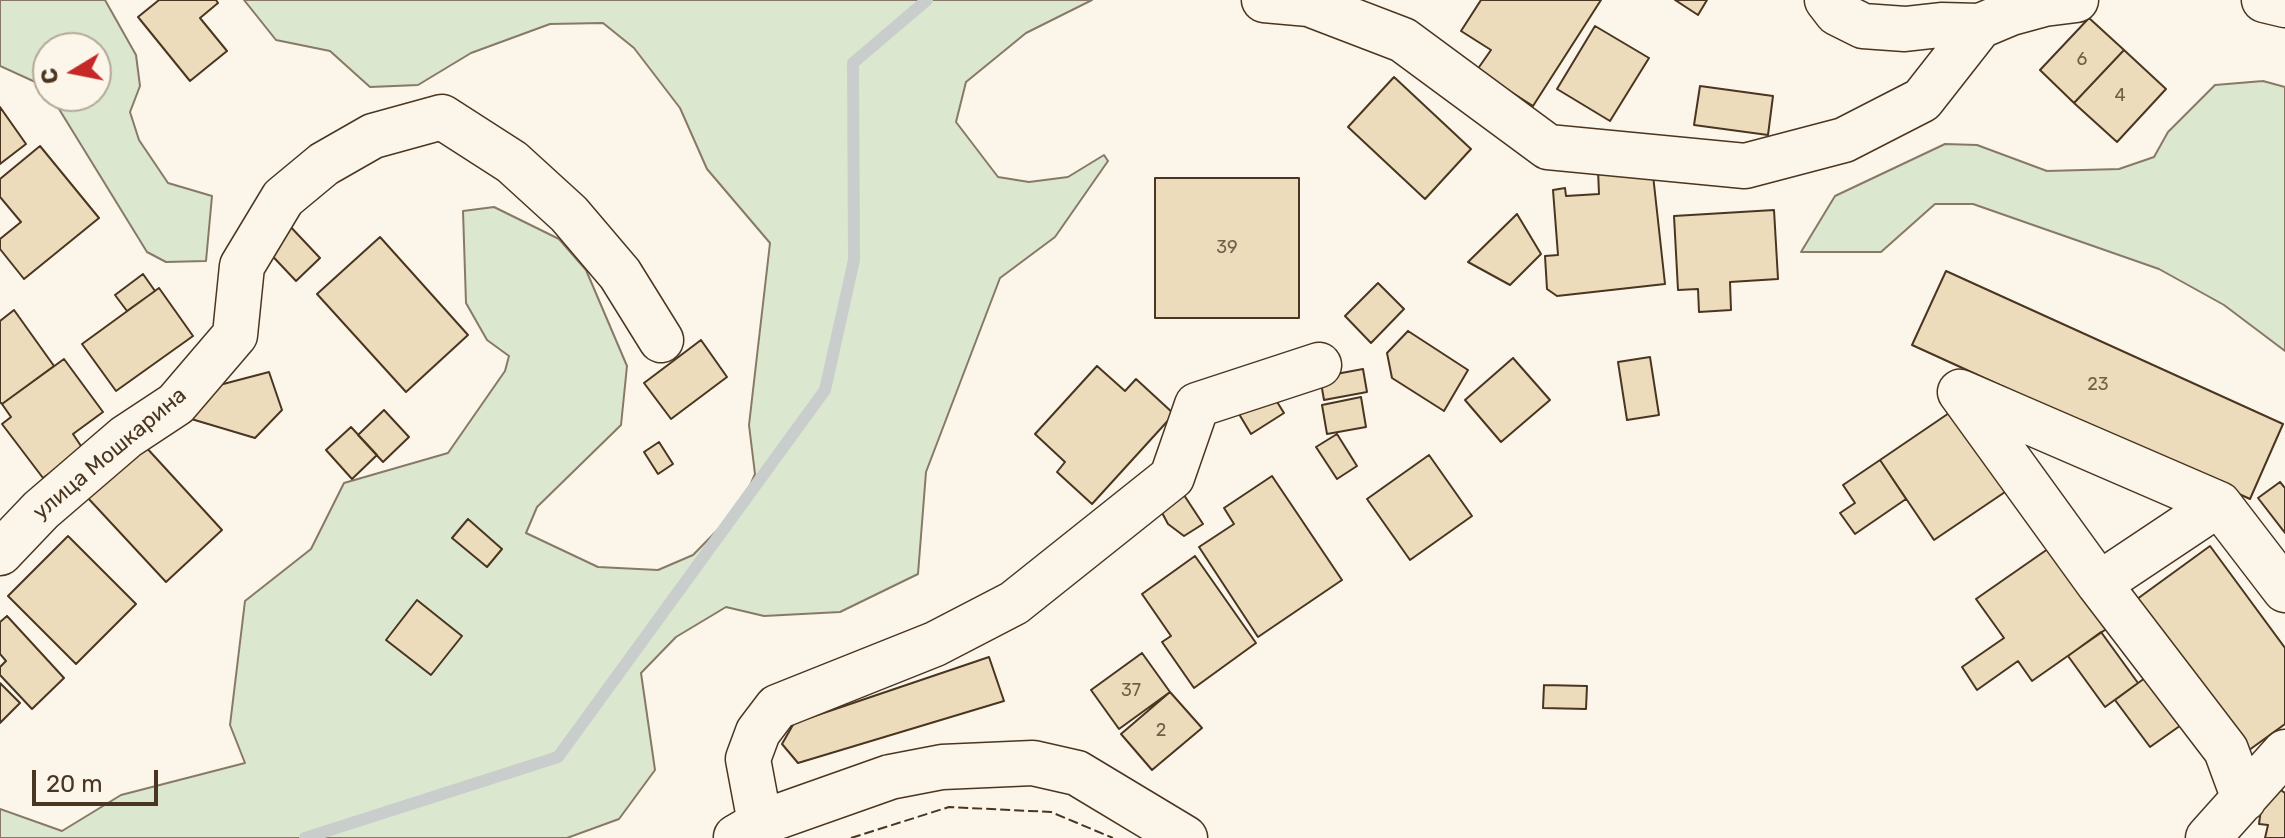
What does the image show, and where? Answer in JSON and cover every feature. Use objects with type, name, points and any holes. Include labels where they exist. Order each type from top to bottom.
[{"type":"street","points":[[1264,0],[1309,4],[1403,40],[1548,147],[1745,166],[1844,140],[1922,100],[1980,26]]},
{"type":"street","points":[[1827,0],[1837,13],[1863,26],[1905,29],[1941,25],[1980,26],[2033,7],[2076,0]]},
{"type":"street","points":[[2264,0],[2285,5]]},
{"type":"street","name":"улица Мошкарина","points":[[0,553],[41,510],[126,437],[176,404],[235,335],[242,266],[283,198],[324,164],[373,136],[442,117],[512,162],[569,214],[620,274],[661,340]]},
{"type":"street","points":[[1185,838],[1077,773],[1033,763],[942,767],[890,777],[747,830],[748,759],[758,732],[777,707],[935,644],[1014,603],[1172,477],[1197,405],[1319,365]]},
{"type":"street","points":[[2244,799],[2226,750],[2099,584],[1960,392],[2219,504],[2285,590]]},
{"type":"street","points":[[2099,584],[2219,504]]},
{"type":"street","points":[[2208,838],[2285,752]]},
{"type":"green space","points":[[0,0],[105,0],[136,55],[140,86],[130,112],[139,140],[168,183],[212,196],[206,261],[166,262],[147,252],[61,112],[112,112],[112,32],[32,32],[32,81],[0,66]]},
{"type":"green space","points":[[244,0],[1092,0],[1026,33],[966,82],[956,122],[998,177],[1029,182],[1068,177],[1104,155],[1108,161],[1055,237],[1000,278],[926,472],[918,574],[840,612],[764,616],[726,607],[676,637],[641,673],[655,770],[619,819],[567,838],[0,838],[0,809],[62,831],[121,795],[245,763],[230,725],[245,601],[311,549],[344,483],[448,453],[505,371],[509,356],[487,340],[466,303],[463,211],[494,207],[559,239],[586,270],[627,366],[621,425],[537,507],[526,533],[598,567],[658,570],[693,555],[741,506],[755,474],[749,425],[770,243],[707,169],[680,108],[634,48],[603,23],[550,24],[471,53],[418,85],[370,87],[330,51],[276,40]]},
{"type":"green space","points":[[2263,81],[2285,87],[2285,351],[2224,305],[2159,269],[1973,204],[1935,204],[1881,252],[1801,252],[1835,196],[1945,144],[1977,145],[2047,171],[2119,169],[2154,157],[2168,132],[2215,85]]},
{"type":"building","points":[[159,0],[216,0],[218,3],[200,18],[227,51],[190,81],[138,17]]},
{"type":"building","points":[[1481,0],[1601,0],[1533,106],[1477,70],[1491,50],[1461,31]]},
{"type":"building","points":[[1675,0],[1707,0],[1698,15]]},
{"type":"building","points":[[2089,18],[2124,50],[2074,103],[2040,70]]},
{"type":"building","points":[[1595,26],[1649,58],[1610,121],[1557,89]]},
{"type":"building","points":[[2124,50],[2166,89],[2117,142],[2074,103]]},
{"type":"building","points":[[1394,77],[1471,149],[1425,199],[1348,127]]},
{"type":"building","points":[[1700,86],[1773,96],[1768,135],[1694,125]]},
{"type":"building","points":[[0,107],[26,144],[0,164]]},
{"type":"building","points":[[40,146],[99,218],[24,279],[0,249],[0,239],[21,222],[0,197],[0,179]]},
{"type":"building","points":[[1652,166],[1665,284],[1557,296],[1547,289],[1545,256],[1558,255],[1553,190],[1565,188],[1566,196],[1599,194],[1598,170]]},
{"type":"building","points":[[1155,178],[1299,178],[1299,318],[1155,318]]},
{"type":"building","points":[[1774,210],[1778,279],[1730,282],[1731,310],[1699,312],[1698,289],[1678,290],[1674,216]]},
{"type":"building","points":[[1517,214],[1541,254],[1510,285],[1468,262]]},
{"type":"building","points":[[286,222],[320,258],[296,281],[262,245]]},
{"type":"building","points":[[380,237],[468,335],[406,392],[317,294]]},
{"type":"building","points":[[1946,271],[2283,424],[2250,499],[1912,345]]},
{"type":"building","points":[[143,274],[155,291],[127,311],[115,295]]},
{"type":"building","points":[[1378,283],[1404,309],[1371,343],[1345,316]]},
{"type":"building","points":[[159,288],[193,336],[116,391],[82,344]]},
{"type":"building","points":[[14,310],[54,366],[2,404],[0,321]]},
{"type":"building","points":[[1408,331],[1468,370],[1444,411],[1392,378],[1387,353]]},
{"type":"building","points":[[701,340],[727,377],[671,419],[644,383]]},
{"type":"building","points":[[1650,357],[1659,415],[1627,420],[1618,362]]},
{"type":"building","points":[[1513,358],[1550,400],[1501,442],[1465,400]]},
{"type":"building","points":[[64,359],[103,412],[73,434],[83,449],[43,478],[2,424],[11,417],[2,404]]},
{"type":"building","points":[[1097,366],[1125,391],[1136,379],[1174,414],[1092,504],[1057,472],[1065,462],[1035,434]]},
{"type":"building","points":[[1363,369],[1367,392],[1324,400],[1320,377]]},
{"type":"building","points":[[269,372],[282,410],[255,438],[188,418],[189,393]]},
{"type":"building","points":[[1269,389],[1284,413],[1251,434],[1236,409]]},
{"type":"building","points":[[1361,397],[1366,427],[1327,434],[1322,405]]},
{"type":"building","points":[[1955,409],[2008,490],[1934,540],[1880,460]]},
{"type":"building","points":[[384,410],[409,437],[383,462],[358,435]]},
{"type":"building","points":[[351,427],[377,455],[352,479],[326,450]]},
{"type":"building","points":[[1337,434],[1357,466],[1337,479],[1316,447]]},
{"type":"building","points":[[659,442],[673,464],[658,474],[644,452]]},
{"type":"building","points":[[144,445],[222,530],[166,582],[87,497]]},
{"type":"building","points":[[1429,455],[1472,516],[1410,560],[1367,499]]},
{"type":"building","points":[[1880,460],[1906,499],[1855,534],[1840,513],[1855,503],[1843,485]]},
{"type":"building","points":[[1272,476],[1342,580],[1258,637],[1199,547],[1234,524],[1224,508]]},
{"type":"building","points":[[2280,482],[2285,488],[2285,533],[2258,498]]},
{"type":"building","points":[[1182,492],[1203,524],[1184,536],[1168,524],[1159,507]]},
{"type":"building","points":[[468,519],[502,549],[487,567],[452,538]]},
{"type":"building","points":[[68,536],[136,604],[76,664],[8,596]]},
{"type":"building","points":[[2055,544],[2112,625],[2032,681],[2018,661],[1977,690],[1962,667],[2004,638],[1976,599]]},
{"type":"building","points":[[2210,546],[2285,648],[2285,724],[2245,753],[2133,602]]},
{"type":"building","points":[[1195,556],[1256,643],[1194,688],[1162,642],[1171,636],[1142,594]]},
{"type":"building","points":[[417,600],[462,636],[431,675],[386,640]]},
{"type":"building","points":[[7,616],[64,678],[32,709],[0,675],[0,667],[6,661],[0,654],[0,622]]},
{"type":"building","points":[[2101,632],[2138,683],[2105,707],[2068,656]]},
{"type":"building","points":[[1142,653],[1170,692],[1119,729],[1091,690]]},
{"type":"building","points":[[989,657],[1004,701],[798,763],[782,744],[794,723]]},
{"type":"building","points":[[2149,675],[2184,723],[2150,747],[2115,700]]},
{"type":"building","points":[[0,683],[20,703],[0,723]]},
{"type":"building","points":[[1544,685],[1587,686],[1586,709],[1543,708]]},
{"type":"building","points":[[1170,692],[1202,728],[1152,770],[1121,734]]},
{"type":"building","points":[[2275,786],[2285,793],[2285,838],[2265,838],[2268,825],[2259,824],[2263,794]]},
{"type":"waterway","points":[[305,838],[558,757],[825,390],[854,260],[853,63],[927,0]]},
{"type":"fence","points":[[851,838],[949,807],[1051,812],[1113,838]]}]
